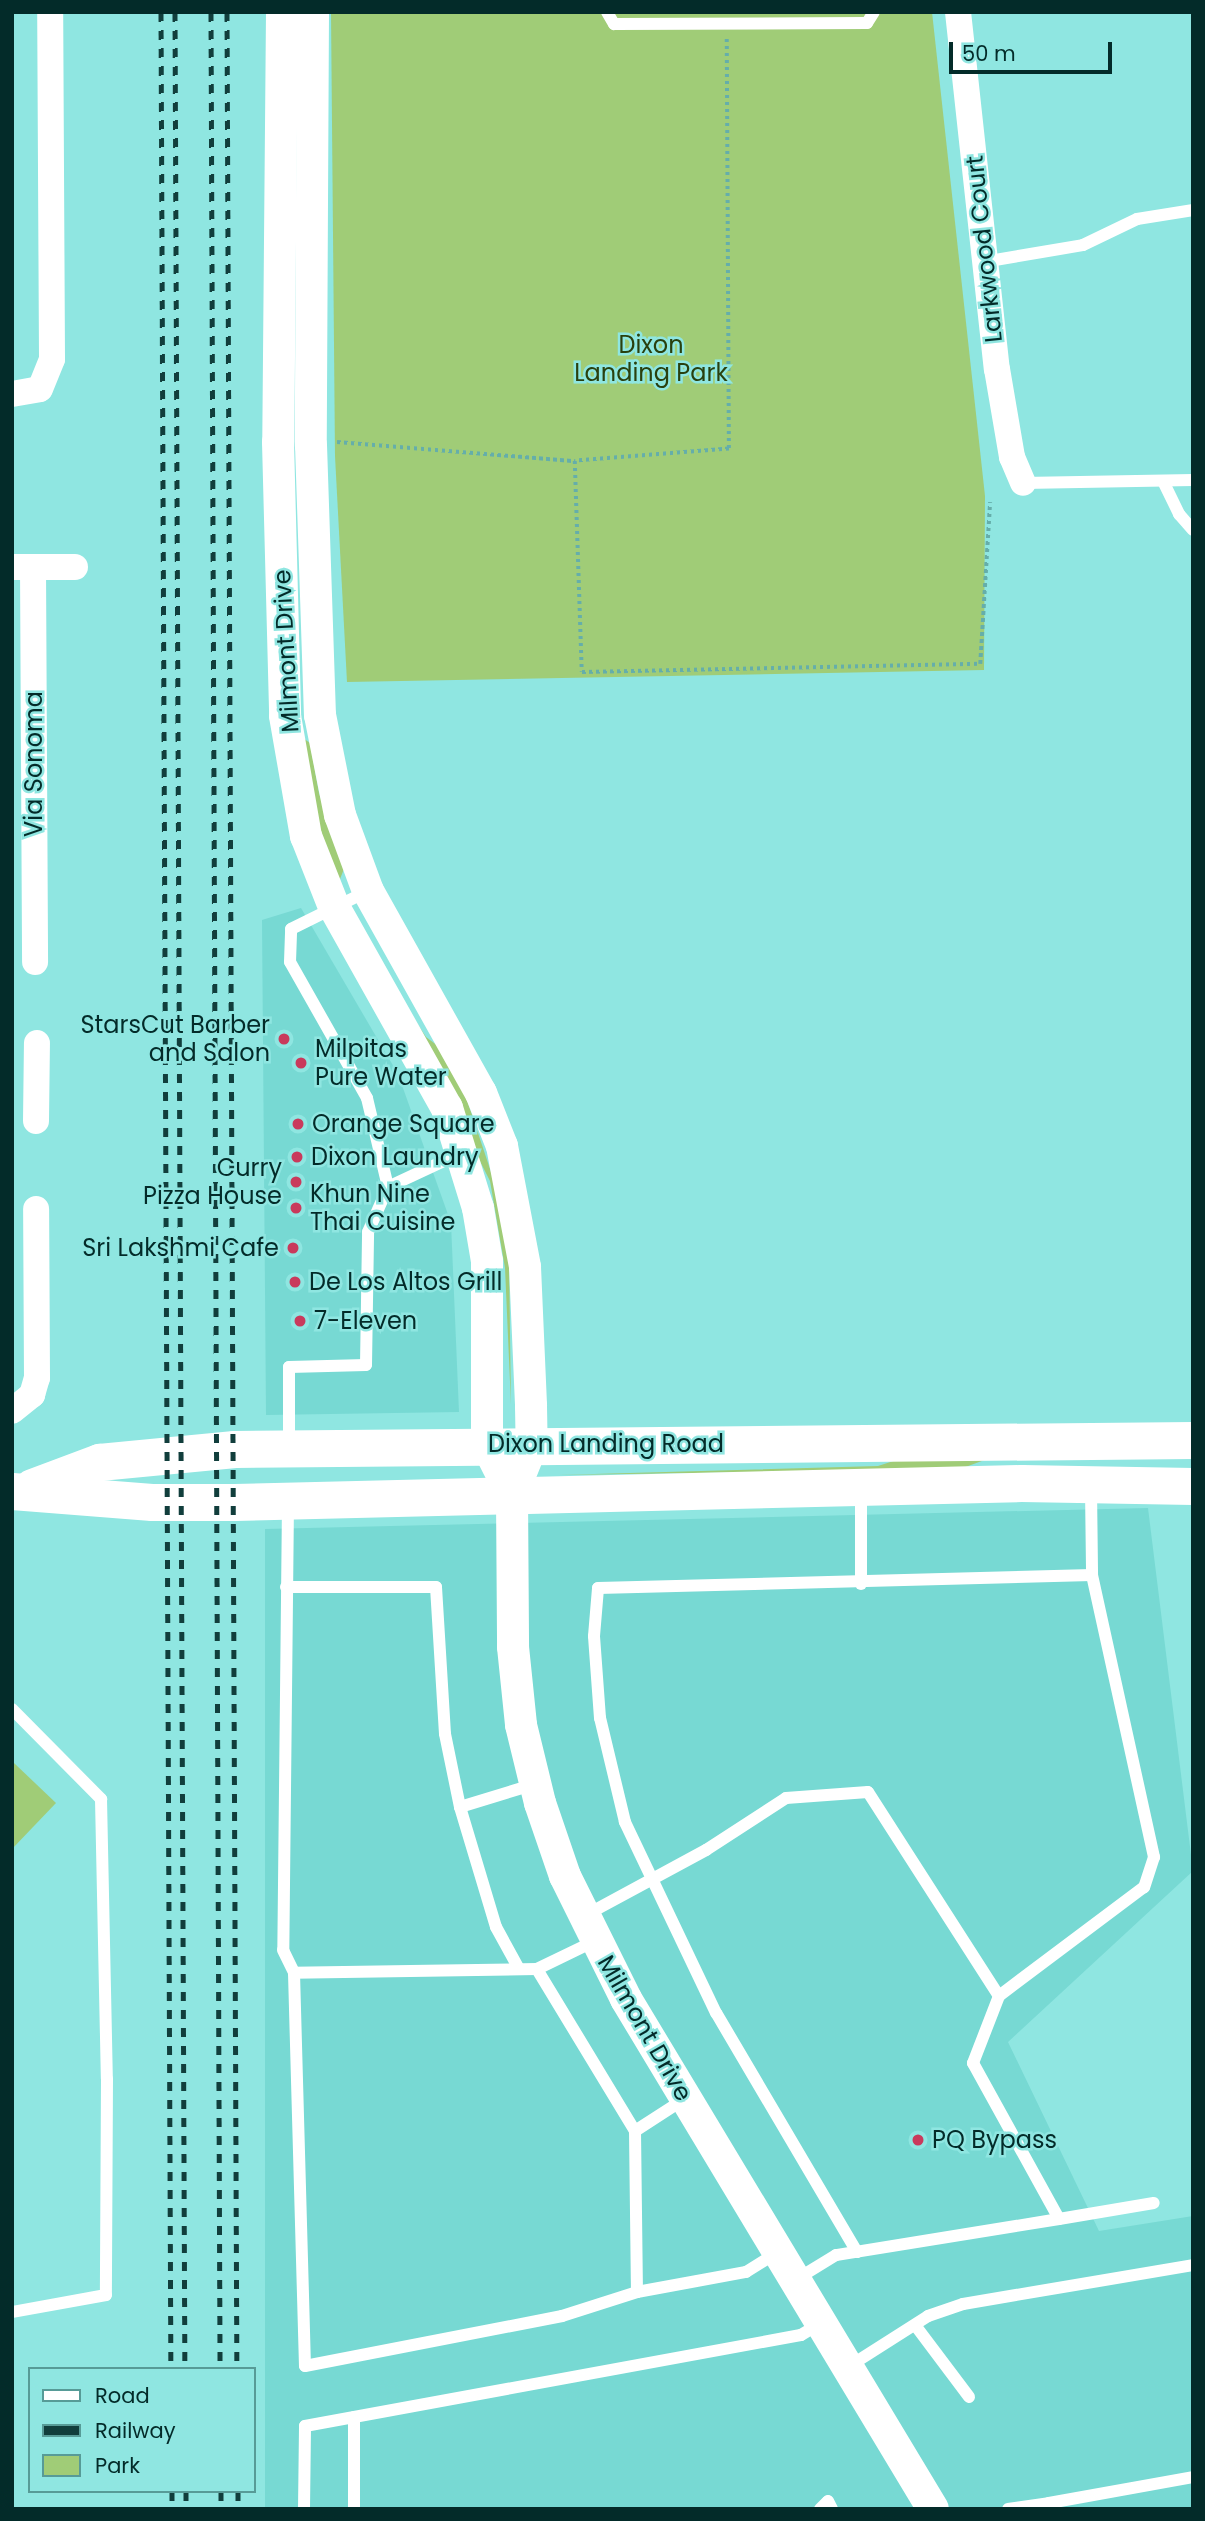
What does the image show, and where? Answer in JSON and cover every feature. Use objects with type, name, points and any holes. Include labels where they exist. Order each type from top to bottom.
[{"type":"main road","name":"Dixon Landing Road","points":[[18,1490],[99,1462],[196,1452],[289,1448],[1193,1440]]},
{"type":"main road","name":"Dixon Landing Road","points":[[18,1490],[152,1502],[198,1502],[861,1486],[1193,1486]]},
{"type":"street","points":[[12,394],[40,389],[52,359],[50,12]]},
{"type":"street","name":"Milmont Drive","points":[[282,12],[278,442],[285,716],[306,836],[334,907],[447,1108],[478,1208],[487,1261],[487,1445],[512,1495]]},
{"type":"street","name":"Milmont Drive","points":[[313,12],[312,445],[320,715],[340,815],[368,891],[481,1093],[502,1146],[525,1267],[532,1444],[512,1495],[513,1647],[521,1725],[535,1784],[565,1876],[589,1929],[686,2098],[933,2509]]},
{"type":"street","name":"Larkwood Court","points":[[958,12],[983,262],[1012,457],[1023,483]]},
{"type":"street","points":[[22,567],[75,567]]},
{"type":"street","name":"Via Sonoma","points":[[22,567],[23,918],[35,962]]},
{"type":"street","points":[[36,1121],[24,1080],[37,1043]]},
{"type":"street","points":[[14,1411],[32,1395],[37,1378],[24,1248],[36,1209]]},
{"type":"lane","points":[[607,12],[614,24],[867,23],[874,12]]},
{"type":"lane","points":[[983,262],[1083,245],[1137,219],[1193,210]]},
{"type":"lane","points":[[1023,483],[1193,480]]},
{"type":"lane","points":[[1163,481],[1179,514],[1193,530]]},
{"type":"lane","points":[[289,1448],[289,1367],[366,1365],[368,1232],[388,1187],[367,1098],[290,962],[291,929],[368,891]]},
{"type":"lane","points":[[388,1187],[461,1153]]},
{"type":"lane","points":[[861,1486],[861,1584]]},
{"type":"lane","points":[[1059,2220],[973,2063],[999,1996],[1144,1887],[1154,1857],[1092,1575],[1091,1486]]},
{"type":"lane","points":[[288,1500],[283,1950],[294,1973],[305,2365],[562,2316],[637,2292],[746,2272],[778,2252]]},
{"type":"lane","points":[[858,2252],[716,2013],[649,1881],[607,1763],[595,1647],[598,1588],[861,1584],[1092,1575]]},
{"type":"lane","points":[[286,1587],[436,1587],[445,1734],[460,1807],[496,1927],[519,1969]]},
{"type":"lane","points":[[12,1709],[102,1800],[107,2079],[106,2295],[12,2312]]},
{"type":"lane","points":[[460,1807],[535,1784]]},
{"type":"lane","points":[[294,1973],[537,1969],[649,1881],[786,1798],[868,1791],[999,1996]]},
{"type":"lane","points":[[537,1969],[635,2131],[637,2292]]},
{"type":"lane","points":[[635,2131],[686,2098]]},
{"type":"lane","points":[[795,2280],[835,2255],[1154,2203]]},
{"type":"lane","points":[[848,2367],[915,2325],[963,2304],[1193,2265]]},
{"type":"lane","points":[[304,2509],[305,2426],[801,2335],[821,2323]]},
{"type":"lane","points":[[915,2325],[969,2397]]},
{"type":"lane","points":[[354,2417],[354,2509]]},
{"type":"lane","points":[[1008,2509],[1050,2506],[1193,2477]]},
{"type":"lane","points":[[820,2509],[828,2501],[832,2509]]},
{"type":"path","points":[[335,442],[575,461],[729,449],[727,24]]},
{"type":"path","points":[[575,461],[582,671],[981,664],[990,502]]},
{"type":"shaded area","points":[[301,908],[398,1074],[451,1223],[459,1412],[266,1415],[262,920]]},
{"type":"shaded area","points":[[1148,1508],[1193,1871],[1008,2042],[1099,2231],[1193,2216],[1193,2509],[265,2509],[265,1529]]},
{"type":"green space","name":"Dixon Landing Park","points":[[331,12],[932,12],[985,496],[984,670],[347,682],[335,456]]},
{"type":"green space","points":[[303,738],[310,743],[319,793],[344,869],[340,879],[334,880],[295,741]]},
{"type":"green space","points":[[387,977],[426,1037],[438,1046],[466,1097],[492,1175],[509,1259],[511,1405],[505,1268],[490,1181]]},
{"type":"green space","points":[[912,1455],[990,1458],[960,1469],[558,1475],[878,1466]]},
{"type":"green space","points":[[14,1763],[56,1803],[12,1849],[12,1766]]},
{"type":"railway","points":[[161,12],[171,2367]]},
{"type":"railway","points":[[175,12],[185,2367]]},
{"type":"railway","points":[[211,12],[220,2367]]},
{"type":"railway","points":[[227,12],[237,2367]]},
{"type":"railway","points":[[172,2493],[172,2509]]},
{"type":"railway","points":[[186,2493],[186,2509]]},
{"type":"railway","points":[[221,2493],[221,2509]]},
{"type":"railway","points":[[238,2493],[238,2509]]},
{"type":"place","name":"StarsCut Barber and Salon","points":[[284,1039]]},
{"type":"place","name":"Milpitas Pure Water","points":[[301,1063]]},
{"type":"place","name":"Orange Square","points":[[298,1124]]},
{"type":"place","name":"Dixon Laundry","points":[[297,1157]]},
{"type":"place","name":"Curry Pizza House","points":[[296,1182]]},
{"type":"place","name":"Khun Nine Thai Cuisine","points":[[296,1208]]},
{"type":"place","name":"Sri Lakshmi Cafe","points":[[293,1248]]},
{"type":"place","name":"De Los Altos Grill","points":[[295,1282]]},
{"type":"place","name":"7-Eleven","points":[[300,1321]]},
{"type":"place","name":"PQ Bypass","points":[[918,2140]]}]
